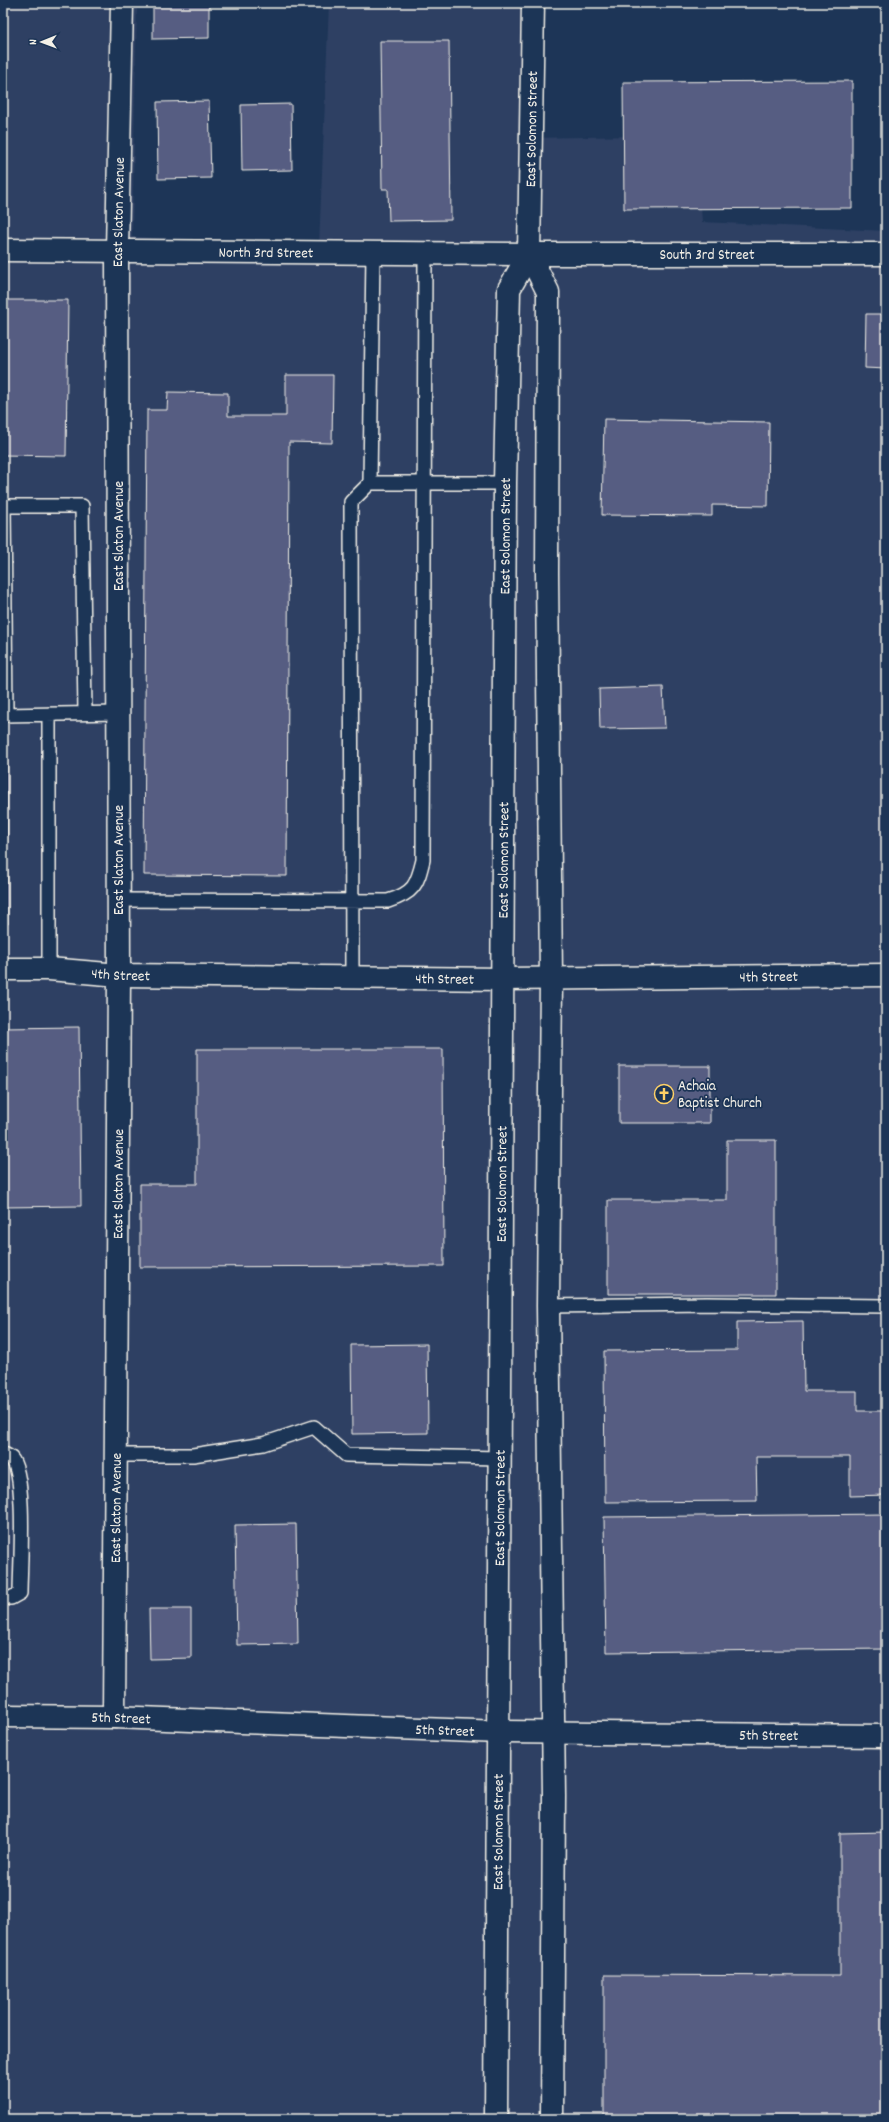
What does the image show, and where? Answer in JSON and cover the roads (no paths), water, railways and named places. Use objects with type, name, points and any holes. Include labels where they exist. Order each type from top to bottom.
[{"type":"street","name":"East Slaton Avenue","points":[[114,1717],[118,975],[117,251],[122,3]]},
{"type":"street","name":"East Solomon Street","points":[[533,3],[529,254],[548,292],[546,573],[551,979],[548,1306],[553,1733],[552,2119]]},
{"type":"street","name":"North 3rd Street","points":[[3,250],[425,252],[529,254]]},
{"type":"street","name":"East Solomon Street","points":[[496,2119],[500,1732],[505,483],[509,289],[529,254]]},
{"type":"street","name":"South 3rd Street","points":[[529,254],[886,254]]},
{"type":"street","name":"4th Street","points":[[3,969],[49,969],[118,975],[503,979],[886,975]]},
{"type":"street","name":"5th Street","points":[[3,1716],[114,1717],[500,1732],[886,1736]]},
{"type":"lane","points":[[352,977],[351,502],[370,483],[373,252]]},
{"type":"lane","points":[[117,900],[388,901],[410,892],[418,880],[423,860],[425,252]]},
{"type":"lane","points":[[370,483],[505,483]]},
{"type":"lane","points":[[85,713],[82,506],[4,506],[5,714],[49,714],[85,713],[118,712]]},
{"type":"lane","points":[[49,714],[49,969]]},
{"type":"lane","points":[[548,1306],[707,1304],[886,1306]]},
{"type":"lane","points":[[116,1455],[193,1455],[263,1444],[314,1427],[346,1455],[501,1458]]},
{"type":"lane","points":[[3,1453],[12,1459],[19,1477],[21,1504],[20,1593],[11,1598],[3,1598]]},
{"type":"place","name":"Achaia Baptist Church","points":[[664,1094]]}]
